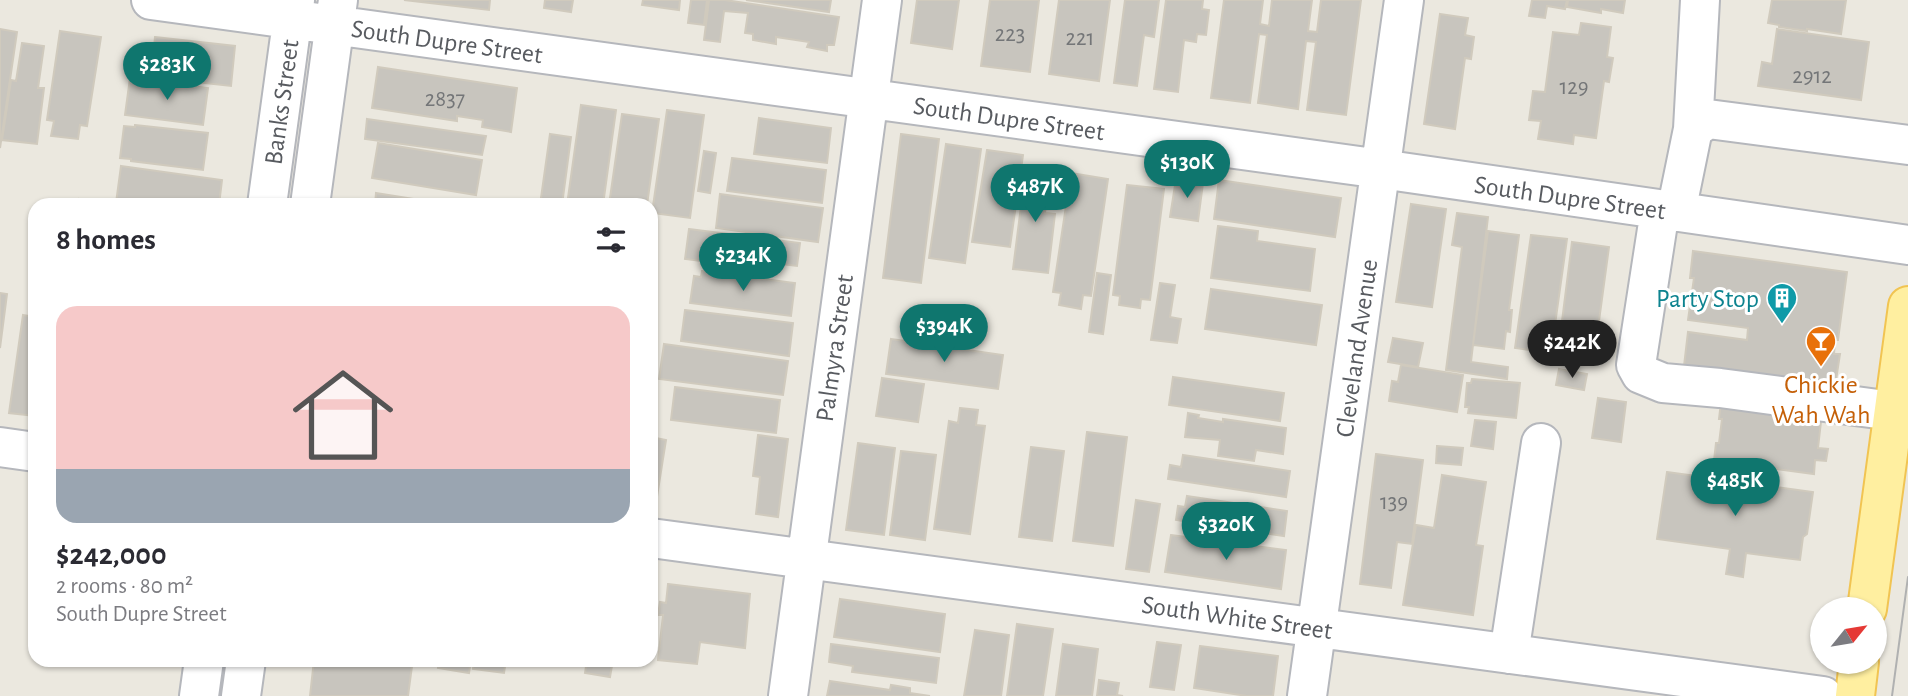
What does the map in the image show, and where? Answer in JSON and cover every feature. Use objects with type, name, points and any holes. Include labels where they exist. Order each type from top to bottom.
[{"type":"main road","points":[[1869,597],[1908,306]]},
{"type":"main road","points":[[1855,696],[1858,674]]},
{"type":"street","name":"South Dupre Street","points":[[151,0],[336,13],[868,99],[1908,245]]},
{"type":"street","name":"Palmyra Street","points":[[788,696],[882,0]]},
{"type":"street","name":"Cleveland Avenue","points":[[1307,696],[1404,0]]},
{"type":"street","points":[[1700,0],[1693,129],[1668,211],[1636,366],[1642,374],[1663,383],[1894,411]]},
{"type":"street","name":"Banks Street","points":[[268,198],[294,10]]},
{"type":"street","name":"Banks Street","points":[[311,198],[336,13]]},
{"type":"street","points":[[1693,129],[1708,119],[1908,145]]},
{"type":"street","points":[[1508,654],[1541,443]]},
{"type":"street","points":[[0,447],[28,451]]},
{"type":"street","name":"South White Street","points":[[658,539],[1823,696]]},
{"type":"street","points":[[199,696],[203,667]]},
{"type":"street","points":[[241,696],[245,667]]},
{"type":"building","points":[[404,0],[490,0],[489,10]]},
{"type":"building","points":[[545,0],[573,0],[571,12],[544,8]]},
{"type":"building","points":[[643,0],[680,0],[679,10],[642,5]]},
{"type":"building","points":[[691,0],[707,0],[704,25],[688,23]]},
{"type":"building","points":[[709,0],[839,17],[834,45],[827,45],[827,51],[807,47],[809,42],[776,37],[776,44],[753,40],[753,34],[745,33],[748,13],[724,11],[720,42],[704,40]]},
{"type":"building","points":[[746,0],[831,0],[829,12]]},
{"type":"building","points":[[917,0],[959,0],[952,49],[911,43]]},
{"type":"building","points":[[990,0],[1039,0],[1030,72],[981,66]]},
{"type":"building","points":[[1059,0],[1110,0],[1099,81],[1049,74]]},
{"type":"building","points":[[1125,0],[1159,0],[1154,37],[1144,35],[1137,86],[1114,83]]},
{"type":"building","points":[[1166,0],[1203,0],[1202,9],[1209,10],[1206,35],[1197,34],[1196,42],[1184,40],[1178,92],[1154,89]]},
{"type":"building","points":[[1224,0],[1263,0],[1260,24],[1269,26],[1272,0],[1312,0],[1308,31],[1317,32],[1321,0],[1361,0],[1346,115],[1307,110],[1316,42],[1306,41],[1298,109],[1258,103],[1267,35],[1259,34],[1250,103],[1211,98]]},
{"type":"building","points":[[1532,0],[1567,0],[1565,9],[1547,6],[1545,18],[1529,16]]},
{"type":"building","points":[[1568,0],[1625,0],[1623,13],[1601,9],[1601,13],[1567,7]]},
{"type":"building","points":[[1772,0],[1846,0],[1841,34],[1779,27],[1768,23]]},
{"type":"building","points":[[1440,14],[1468,18],[1465,35],[1474,37],[1471,59],[1465,58],[1455,129],[1424,124]]},
{"type":"building","points":[[1581,23],[1611,27],[1607,57],[1613,58],[1609,82],[1604,81],[1596,138],[1574,135],[1573,144],[1538,139],[1541,121],[1529,120],[1533,91],[1545,92],[1553,32],[1579,35]]},
{"type":"building","points":[[0,29],[17,32],[0,148]]},
{"type":"building","points":[[1777,29],[1869,42],[1861,100],[1758,86],[1762,62],[1772,64]]},
{"type":"building","points":[[60,31],[101,37],[87,126],[80,125],[78,139],[51,136],[54,121],[47,120]]},
{"type":"building","points":[[155,37],[235,46],[231,86],[151,77]]},
{"type":"building","points":[[22,43],[44,46],[38,88],[44,88],[37,144],[2,140],[11,80],[16,81]]},
{"type":"building","points":[[378,67],[517,88],[511,132],[482,127],[483,120],[457,116],[457,121],[372,108]]},
{"type":"building","points":[[130,78],[208,88],[203,125],[125,115]]},
{"type":"building","points":[[581,105],[616,110],[604,198],[568,198]]},
{"type":"building","points":[[667,110],[704,115],[690,218],[658,214],[658,198],[654,198]]},
{"type":"building","points":[[622,114],[659,119],[648,198],[610,198]]},
{"type":"building","points":[[759,118],[831,128],[827,163],[754,154]]},
{"type":"building","points":[[367,119],[486,136],[482,155],[365,139]]},
{"type":"building","points":[[124,126],[208,133],[203,170],[120,158]]},
{"type":"building","points":[[550,134],[571,137],[563,198],[541,198]]},
{"type":"building","points":[[901,134],[939,139],[921,283],[883,278]]},
{"type":"building","points":[[378,143],[482,160],[476,195],[372,178]]},
{"type":"building","points":[[946,144],[981,149],[965,263],[929,258]]},
{"type":"building","points":[[987,150],[1023,155],[1010,247],[972,242]]},
{"type":"building","points":[[704,151],[716,153],[710,193],[698,191]]},
{"type":"building","points":[[732,158],[826,170],[822,203],[727,191]]},
{"type":"building","points":[[121,166],[222,180],[220,198],[117,198]]},
{"type":"building","points":[[1026,167],[1050,170],[1045,213],[1055,214],[1048,273],[1013,269]]},
{"type":"building","points":[[1071,173],[1108,179],[1091,296],[1083,295],[1081,309],[1059,305],[1061,293],[1053,292]]},
{"type":"building","points":[[1176,179],[1203,183],[1198,221],[1170,217]]},
{"type":"building","points":[[1219,180],[1341,198],[1335,237],[1214,219]]},
{"type":"building","points":[[1127,185],[1164,189],[1150,300],[1141,299],[1140,308],[1119,305],[1120,296],[1113,295]]},
{"type":"building","points":[[376,193],[407,198],[376,198]]},
{"type":"building","points":[[720,194],[823,208],[818,242],[716,228]]},
{"type":"building","points":[[1411,204],[1446,209],[1432,307],[1396,302]]},
{"type":"building","points":[[1457,213],[1488,217],[1471,362],[1508,367],[1507,379],[1446,370],[1462,247],[1452,245]]},
{"type":"building","points":[[1218,226],[1258,231],[1257,241],[1315,249],[1310,291],[1211,278]]},
{"type":"building","points":[[689,229],[800,243],[797,266],[732,258],[731,265],[685,259]]},
{"type":"building","points":[[1488,231],[1519,235],[1509,310],[1512,310],[1510,332],[1506,331],[1504,349],[1473,345]]},
{"type":"building","points":[[1531,235],[1567,239],[1551,353],[1515,348]]},
{"type":"building","points":[[1572,242],[1609,247],[1594,358],[1558,353]]},
{"type":"building","name":"Party Stop","points":[[1693,251],[1847,272],[1838,340],[1835,340],[1834,354],[1840,354],[1834,393],[1684,366],[1688,332],[1747,340],[1748,328],[1688,320],[1694,278],[1690,278]]},
{"type":"building","points":[[702,271],[795,283],[791,316],[690,303],[694,276],[701,277]]},
{"type":"building","points":[[1097,273],[1111,275],[1103,334],[1089,332]]},
{"type":"building","points":[[1160,283],[1175,285],[1170,317],[1181,319],[1177,343],[1151,340]]},
{"type":"building","points":[[1211,289],[1322,305],[1316,345],[1205,329]]},
{"type":"building","points":[[0,293],[7,294],[0,348]]},
{"type":"building","points":[[685,310],[793,323],[789,356],[681,341]]},
{"type":"building","points":[[23,315],[28,316],[28,415],[9,413]]},
{"type":"building","points":[[1393,338],[1423,343],[1418,367],[1388,362]]},
{"type":"building","points":[[891,339],[1003,355],[998,389],[886,374]]},
{"type":"building","points":[[664,344],[788,361],[783,395],[659,379]]},
{"type":"building","points":[[1401,365],[1463,375],[1457,412],[1389,401],[1392,381],[1398,382]]},
{"type":"building","points":[[1559,369],[1587,374],[1584,390],[1556,385]]},
{"type":"building","points":[[1173,377],[1284,393],[1280,421],[1169,405]]},
{"type":"building","points":[[882,378],[924,384],[918,422],[876,416]]},
{"type":"building","points":[[1472,379],[1520,383],[1516,418],[1468,413],[1469,407],[1465,407],[1467,383],[1471,383]]},
{"type":"building","points":[[675,387],[780,400],[776,433],[671,420]]},
{"type":"building","points":[[1598,398],[1626,402],[1621,442],[1592,438]]},
{"type":"building","points":[[1721,402],[1822,413],[1818,448],[1828,449],[1826,461],[1815,460],[1814,474],[1714,461],[1722,419],[1719,419]]},
{"type":"building","points":[[960,408],[978,410],[976,425],[985,426],[970,534],[934,529],[949,421],[958,423]]},
{"type":"building","points":[[1188,413],[1199,415],[1198,418],[1223,422],[1223,419],[1286,428],[1283,454],[1256,450],[1254,461],[1218,456],[1220,440],[1185,437]]},
{"type":"building","points":[[1475,420],[1496,422],[1493,449],[1471,446]]},
{"type":"building","points":[[1087,432],[1127,437],[1113,546],[1073,541]]},
{"type":"building","points":[[758,435],[788,439],[778,517],[756,514],[760,477],[753,476]]},
{"type":"building","points":[[658,438],[666,440],[658,490]]},
{"type":"building","points":[[858,443],[895,448],[884,535],[846,530]]},
{"type":"building","points":[[1437,446],[1463,448],[1461,465],[1436,463]]},
{"type":"building","points":[[1031,447],[1064,451],[1052,541],[1019,537]]},
{"type":"building","points":[[901,451],[936,455],[925,540],[890,535]]},
{"type":"building","points":[[1376,454],[1423,460],[1412,544],[1397,542],[1391,588],[1360,584]]},
{"type":"building","points":[[1183,455],[1290,471],[1286,497],[1168,479],[1170,465],[1181,467]]},
{"type":"building","points":[[1667,472],[1813,492],[1800,560],[1746,553],[1743,577],[1726,574],[1730,549],[1657,539]]},
{"type":"building","points":[[1442,475],[1486,482],[1476,545],[1483,546],[1473,615],[1403,605],[1416,525],[1434,528]]},
{"type":"building","points":[[1187,496],[1287,511],[1284,536],[1176,520],[1178,506],[1185,507]]},
{"type":"building","points":[[1136,500],[1160,504],[1149,572],[1126,569]]},
{"type":"building","points":[[1171,535],[1286,550],[1281,589],[1165,572]]},
{"type":"building","points":[[668,584],[750,594],[745,648],[700,642],[697,664],[658,660],[663,615],[658,615],[660,602],[666,603]]},
{"type":"building","points":[[840,599],[945,614],[940,652],[834,637]]},
{"type":"building","points":[[1017,624],[1053,629],[1043,696],[1007,696]]},
{"type":"building","points":[[975,630],[1009,635],[1001,696],[964,696]]},
{"type":"building","points":[[1157,642],[1181,645],[1174,690],[1150,687]]},
{"type":"building","points":[[831,644],[939,658],[936,683],[852,672],[853,666],[829,662]]},
{"type":"building","points":[[1063,644],[1098,649],[1092,696],[1056,696]]},
{"type":"building","points":[[1200,646],[1278,656],[1273,696],[1247,696],[1194,688]]},
{"type":"building","points":[[313,667],[412,667],[408,696],[310,696]]},
{"type":"building","points":[[438,667],[470,667],[469,673]]},
{"type":"building","points":[[473,667],[505,667],[504,673]]},
{"type":"building","points":[[586,667],[612,667],[610,677],[585,673]]},
{"type":"building","points":[[1099,680],[1119,683],[1117,695],[1123,696],[1097,696]]},
{"type":"building","points":[[830,681],[890,690],[891,685],[910,688],[910,693],[930,696],[827,696]]},
{"type":"tram line","points":[[1892,696],[1908,577]]},
{"type":"place","name":"Party Stop","points":[[1782,325]]},
{"type":"place","name":"Chickie Wah Wah","points":[[1821,368]]}]
